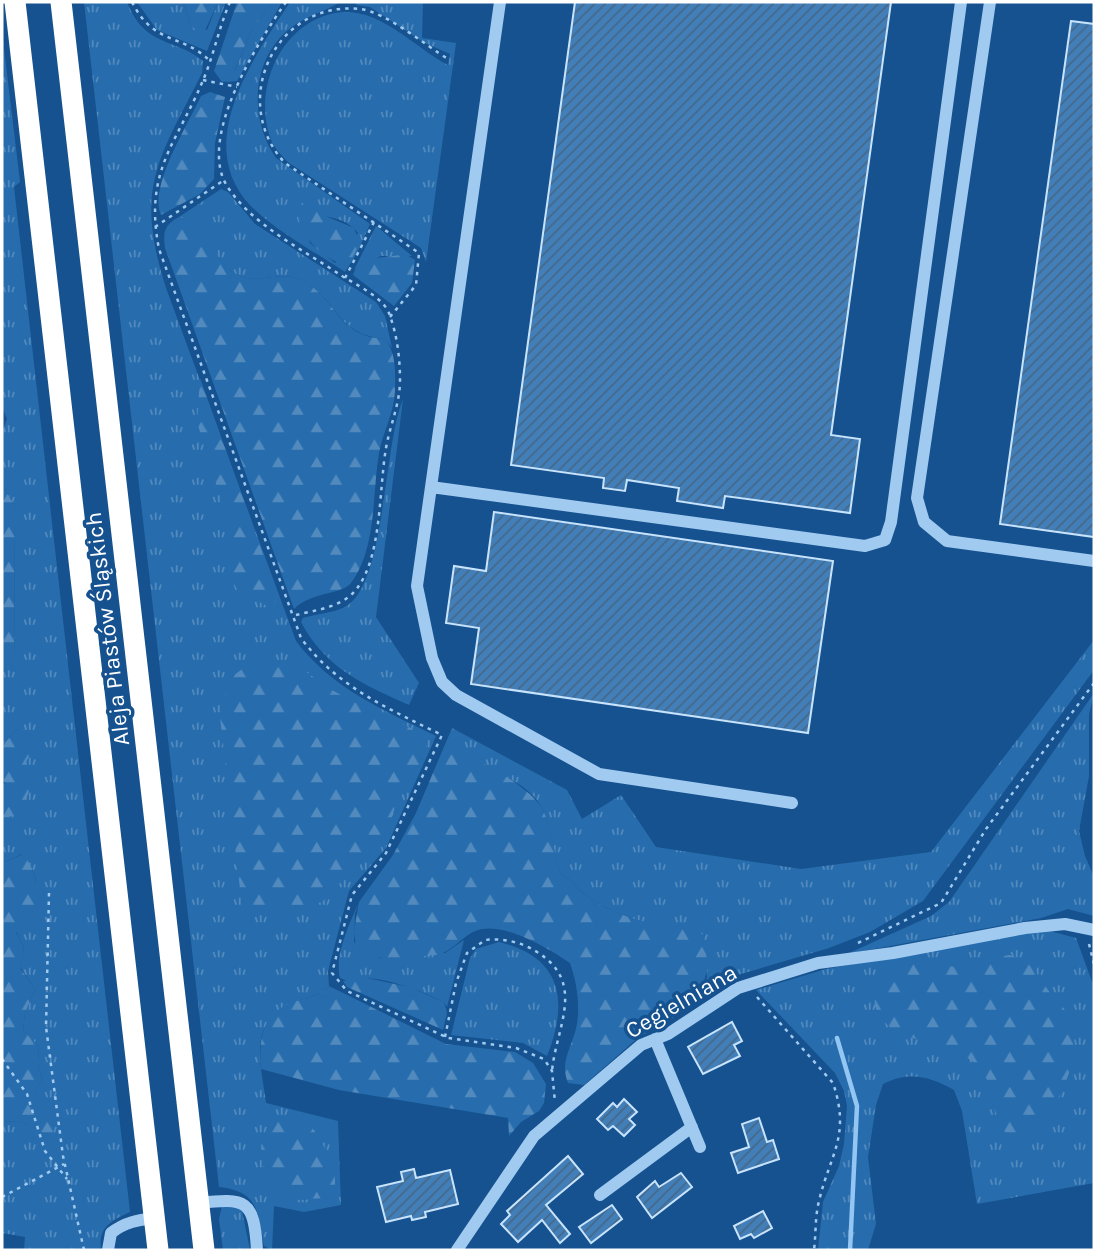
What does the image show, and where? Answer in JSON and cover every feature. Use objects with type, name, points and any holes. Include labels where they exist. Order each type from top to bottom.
[{"type":"highway","name":"Aleja Piastów Śląskich","points":[[15,2],[158,1250]]},
{"type":"highway","name":"Aleja Piastów Śląskich","points":[[61,2],[204,1250]]},
{"type":"street","points":[[500,2],[417,586],[432,658],[442,682],[456,695],[599,774],[792,803]]},
{"type":"street","points":[[431,487],[864,546],[885,540],[891,522],[961,2]]},
{"type":"street","points":[[990,2],[917,498],[924,522],[947,541],[1094,561]]},
{"type":"street","name":"Cegielniana","points":[[457,1250],[534,1136],[641,1045],[746,985],[818,963],[893,953],[1025,928],[1065,924],[1088,929]]},
{"type":"street","points":[[655,1039],[700,1147]]},
{"type":"street","points":[[600,1195],[692,1127]]},
{"type":"street","points":[[199,1203],[236,1200],[245,1204],[251,1212],[257,1250]]},
{"type":"street","points":[[108,1250],[111,1233],[119,1227],[129,1222],[155,1218]]},
{"type":"path","points":[[132,2],[139,16],[156,33],[193,49],[210,61]]},
{"type":"path","points":[[230,2],[203,80],[160,168],[155,191],[155,227],[159,249],[292,617],[311,652],[350,687],[442,735],[386,853],[352,895],[332,973],[347,992],[445,1037],[528,1051],[544,1059],[552,1071]]},
{"type":"path","points":[[286,2],[237,87],[220,141],[224,180],[251,214],[379,300],[390,317],[400,352],[399,392],[386,449],[370,558],[359,586],[338,604],[292,617]]},
{"type":"path","points":[[339,8],[342,2]]},
{"type":"path","points":[[390,317],[416,285],[419,253],[285,163],[268,143],[261,115],[261,83],[265,67],[281,39],[321,12],[339,8],[363,9],[375,13],[448,59]]},
{"type":"path","points":[[203,80],[237,87]]},
{"type":"path","points":[[155,227],[224,180]]},
{"type":"path","points":[[345,278],[374,222]]},
{"type":"path","points":[[855,945],[942,903],[986,829],[1094,683]]},
{"type":"path","points":[[49,892],[46,1027],[65,1164],[84,1250]]},
{"type":"path","points":[[1088,929],[1094,964]]},
{"type":"path","points":[[445,1037],[456,983],[467,953],[485,940],[519,943],[554,964],[562,984],[565,1014],[552,1071],[555,1119]]},
{"type":"path","points":[[746,985],[833,1083],[838,1097],[840,1114],[837,1149],[818,1205],[814,1250]]},
{"type":"path","points":[[2,1059],[27,1094],[37,1133],[57,1168],[69,1181]]},
{"type":"path","points":[[2,1197],[65,1164]]},
{"type":"green space","points":[[84,2],[127,2],[134,17],[151,35],[192,53],[203,61],[202,73],[163,153],[152,199],[152,224],[166,288],[296,641],[310,658],[342,685],[378,707],[436,736],[386,848],[349,891],[328,971],[329,986],[319,994],[284,1007],[265,1026],[261,1038],[260,1063],[266,1103],[338,1121],[341,1205],[304,1212],[274,1206],[272,1250],[264,1246],[257,1213],[249,1198],[232,1189],[219,1187]]},
{"type":"green space","points":[[137,2],[183,2],[191,26],[207,30],[218,2],[226,2],[207,51],[157,30]]},
{"type":"green space","points":[[183,2],[218,2],[203,35],[191,26]]},
{"type":"green space","points":[[237,2],[273,2],[252,29],[230,81],[222,82],[214,71]]},
{"type":"green space","points":[[273,2],[282,2],[237,81],[226,82],[235,70],[252,29]]},
{"type":"green space","points":[[290,2],[339,2],[297,23],[278,40],[268,54],[258,89],[261,125],[276,158],[370,224],[345,272],[283,232],[249,204],[233,180],[227,154],[228,128],[246,74]],"holes":[[[299,215],[338,219],[358,233],[335,263],[310,243]]]},
{"type":"green space","points":[[354,2],[423,2],[422,38],[456,43],[426,262],[421,248],[289,163],[272,142],[266,121],[265,100],[277,59],[289,41],[304,27],[322,17],[344,12],[372,17],[448,65],[450,54],[423,42],[370,7]]},
{"type":"green space","points":[[2,32],[20,182],[14,187],[130,1212],[107,1226],[102,1236],[101,1250],[24,1250],[25,1237],[2,1233],[2,1122],[20,1121],[54,1138],[34,1091],[42,1080],[38,1063],[39,1047],[23,1030],[25,1013],[35,989],[20,967],[24,948],[16,931],[32,901],[36,884],[30,865],[22,854],[2,863],[2,824],[22,777],[24,762],[17,729],[2,746],[2,673],[14,663],[15,506],[6,492],[2,474],[3,430],[7,419],[3,409],[2,372]]},
{"type":"green space","points":[[210,92],[225,97],[215,143],[214,179],[200,194],[161,215],[158,203],[165,172],[201,96]]},
{"type":"green space","points":[[221,189],[228,192],[255,224],[376,302],[385,316],[392,348],[385,339],[368,336],[346,323],[314,288],[301,280],[284,276],[243,277],[226,267],[199,230],[179,217]]},
{"type":"green space","points":[[303,202],[309,202],[323,215],[354,228],[360,243],[350,262],[336,262],[317,249],[309,239],[299,219]]},
{"type":"green space","points":[[179,217],[201,230],[220,259],[234,273],[251,278],[284,276],[301,280],[323,297],[346,324],[369,336],[385,339],[392,351],[395,371],[394,399],[379,453],[372,520],[365,554],[347,587],[309,599],[294,609],[165,248],[166,230],[170,223]]},
{"type":"green space","points":[[376,226],[412,256],[381,256],[354,270]]},
{"type":"green space","points":[[405,254],[415,260],[412,283],[394,306],[353,275],[361,264],[375,258]]},
{"type":"green space","points":[[200,378],[278,596],[274,604],[267,606],[238,591],[230,577],[227,520],[197,422]]},
{"type":"green space","points":[[403,399],[376,617],[419,683],[409,705],[347,673],[322,652],[301,622],[303,618],[345,607],[358,594],[369,572],[382,513],[396,421]]},
{"type":"green space","points":[[2,474],[6,492],[15,506],[14,663],[2,673]]},
{"type":"green space","points":[[1094,640],[1094,670],[923,901],[870,932],[829,948],[731,977],[696,997],[707,977],[703,935],[689,925],[659,925],[624,916],[592,899],[560,873],[546,817],[535,798],[525,788],[498,773],[441,754],[452,728],[567,790],[582,819],[621,795],[656,847],[801,869],[931,852]]},
{"type":"green space","points":[[268,661],[282,661],[301,668],[330,689],[376,714],[409,727],[423,737],[427,746],[424,758],[396,799],[393,815],[366,856],[323,901],[297,913],[275,904],[252,910],[242,906],[220,717],[230,678],[241,670]]},
{"type":"green space","points":[[1094,693],[1089,714],[1089,776],[1079,831],[1094,877],[1094,916],[1068,909],[1041,918],[847,954],[931,916],[949,902]]},
{"type":"green space","points":[[17,729],[35,731],[38,743],[25,766],[24,777],[29,791],[21,812],[6,818],[2,824],[2,785],[5,783],[2,779],[2,746]]},
{"type":"green space","points":[[449,750],[501,773],[537,801],[549,825],[560,873],[570,879],[579,890],[607,908],[624,915],[659,924],[689,924],[703,935],[708,966],[701,993],[665,1025],[640,1036],[584,1085],[568,1083],[565,1068],[578,1016],[574,978],[570,963],[550,950],[524,937],[496,929],[473,932],[437,955],[384,958],[356,948],[354,931],[359,902],[393,855],[416,813],[441,754]]},
{"type":"green space","points":[[23,854],[34,875],[36,898],[35,915],[16,932],[24,948],[20,968],[35,989],[25,1013],[23,1030],[39,1047],[38,1063],[42,1080],[34,1091],[51,1118],[55,1139],[20,1121],[2,1122],[2,863]]},
{"type":"green space","points":[[359,902],[355,914],[354,942],[380,958],[445,953],[464,940],[447,1007],[444,1002],[434,997],[396,983],[369,978],[348,981],[340,978],[341,949]]},
{"type":"green space","points":[[1046,930],[1076,938],[1094,987],[1094,1183],[977,1204],[962,1111],[954,1090],[928,1079],[901,1077],[883,1084],[876,1105],[868,1157],[876,1224],[868,1250],[818,1250],[823,1202],[839,1166],[844,1144],[847,1106],[844,1091],[835,1073],[756,990],[826,969]]},
{"type":"green space","points":[[499,942],[536,958],[548,970],[555,984],[558,1017],[547,1056],[523,1043],[451,1035],[470,958],[476,949]]},
{"type":"green space","points":[[1009,955],[1030,966],[1065,1010],[1072,1026],[1074,1042],[1073,1059],[1062,1091],[1038,1136],[1020,1138],[1008,1134],[1001,1126],[985,1076],[977,1065],[963,1055],[891,1028],[880,1016],[875,1000],[878,978],[902,964],[921,962],[956,967]]},
{"type":"green space","points":[[362,977],[409,987],[444,1002],[447,1013],[443,1030],[347,987],[343,981]]},
{"type":"green space","points":[[329,986],[446,1044],[515,1052],[533,1063],[546,1084],[544,1103],[539,1111],[521,1122],[509,1136],[508,1118],[339,1090],[261,1069],[261,1042],[270,1018],[284,1006],[313,996]]},
{"type":"green space","points":[[303,1117],[322,1144],[333,1169],[333,1191],[324,1198],[293,1199],[279,1190],[268,1176],[262,1160],[262,1143],[268,1128],[281,1119]]},
{"type":"green space","points":[[222,1206],[241,1206],[250,1250],[223,1250],[219,1219]]},
{"type":"building","points":[[575,2],[891,2],[831,435],[860,439],[850,513],[725,496],[723,508],[677,501],[679,488],[627,480],[625,491],[603,488],[604,478],[511,465]]},
{"type":"building","points":[[1071,21],[1094,24],[1094,537],[1000,524]]},
{"type":"building","points":[[494,512],[833,561],[808,733],[471,684],[479,628],[446,623],[454,566],[486,571]]},
{"type":"building","points":[[732,1022],[742,1041],[734,1045],[740,1056],[703,1074],[688,1047]]},
{"type":"building","points":[[624,1099],[637,1112],[629,1119],[635,1125],[624,1136],[613,1126],[608,1130],[597,1119],[613,1103],[617,1107]]},
{"type":"building","points":[[759,1118],[767,1142],[773,1140],[779,1159],[738,1173],[731,1153],[749,1147],[742,1124]]},
{"type":"building","points":[[568,1156],[583,1174],[546,1205],[570,1234],[560,1243],[542,1220],[518,1242],[501,1224],[510,1215],[507,1211]]},
{"type":"building","points":[[414,1169],[416,1178],[450,1170],[458,1204],[425,1212],[426,1217],[412,1220],[411,1216],[386,1222],[377,1187],[403,1181],[401,1172]]},
{"type":"building","points":[[681,1173],[692,1187],[652,1218],[637,1197],[655,1181],[659,1187]]},
{"type":"building","points":[[612,1205],[622,1219],[591,1243],[579,1227]]},
{"type":"building","points":[[763,1211],[772,1228],[754,1238],[751,1234],[740,1239],[734,1226]]},
{"type":"waterway","points":[[837,1038],[857,1106],[850,1250]]}]
